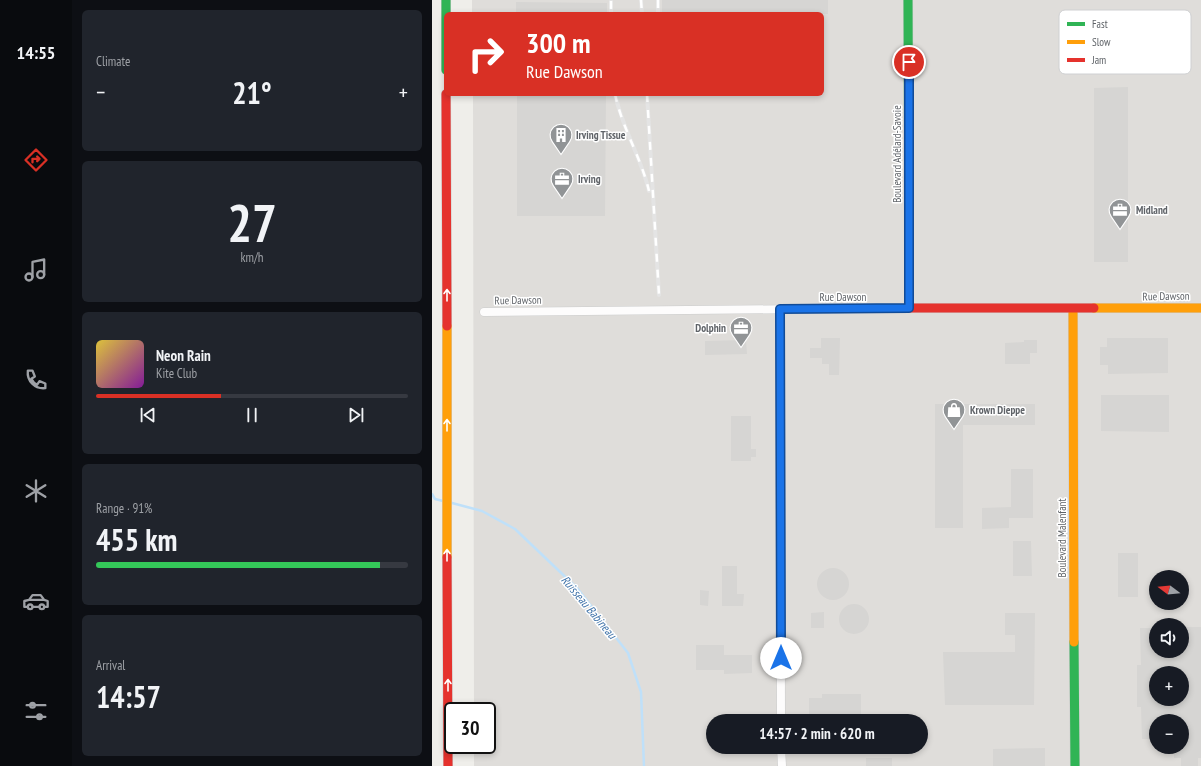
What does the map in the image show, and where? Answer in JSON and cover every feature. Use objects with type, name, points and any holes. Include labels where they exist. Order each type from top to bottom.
[{"type":"main road","points":[[446,0],[446,12]]},
{"type":"main road","points":[[449,12],[450,0]]},
{"type":"main road","name":"Boulevard Adélard-Savoie","points":[[908,0],[909,308]]},
{"type":"main road","points":[[446,96],[448,766]]},
{"type":"main road","name":"Rue Dawson","points":[[909,308],[1201,308]]},
{"type":"main road","name":"Boulevard Malenfant","points":[[1073,309],[1075,766]]},
{"type":"street","name":"Rue Dawson","points":[[484,312],[909,308]]},
{"type":"street","points":[[780,309],[781,714]]},
{"type":"street","points":[[781,754],[782,766]]},
{"type":"shaded area","points":[[472,0],[1201,0],[1201,766],[474,766],[474,754],[496,754],[496,702],[474,702],[473,96],[824,96],[824,12],[472,12]]},
{"type":"building","points":[[662,0],[828,0],[828,14],[824,14],[824,12],[662,12]]},
{"type":"building","points":[[516,2],[607,3],[607,12],[516,12]]},
{"type":"building","points":[[1128,87],[1128,262],[1094,262],[1094,88]]},
{"type":"building","name":"Irving Tissue","points":[[517,96],[606,96],[605,216],[517,216]]},
{"type":"building","points":[[821,338],[840,338],[839,375],[829,375],[829,364],[822,364],[822,358],[810,358],[810,348],[821,348]]},
{"type":"building","points":[[1107,338],[1168,338],[1168,373],[1108,374],[1108,365],[1100,365],[1100,347],[1107,347]]},
{"type":"building","points":[[746,340],[747,354],[705,355],[705,341]]},
{"type":"building","points":[[1024,340],[1037,340],[1037,353],[1030,353],[1030,364],[1005,364],[1005,343],[1024,342]]},
{"type":"building","points":[[1101,395],[1169,395],[1169,432],[1101,431]]},
{"type":"building","points":[[935,404],[1035,404],[1035,425],[963,425],[963,528],[935,528]]},
{"type":"building","points":[[731,416],[751,416],[751,449],[756,449],[756,457],[751,457],[751,461],[731,461]]},
{"type":"building","points":[[1011,469],[1033,469],[1033,518],[1009,518],[1009,528],[982,529],[982,508],[1011,507]]},
{"type":"building","points":[[1013,541],[1031,541],[1032,576],[1013,576]]},
{"type":"building","points":[[1118,553],[1138,553],[1138,597],[1118,597]]},
{"type":"building","points":[[722,566],[737,566],[737,594],[744,594],[743,606],[722,606]]},
{"type":"building","points":[[830,568],[836,568],[845,572],[849,584],[845,596],[836,600],[830,600],[821,596],[817,587],[817,581],[821,572]]},
{"type":"building","points":[[700,590],[709,591],[708,606],[700,605]]},
{"type":"building","points":[[854,604],[865,608],[869,619],[865,630],[854,634],[843,630],[839,619],[843,608]]},
{"type":"building","points":[[824,612],[824,628],[811,628],[811,613]]},
{"type":"building","points":[[1005,613],[1035,613],[1034,705],[945,705],[943,652],[1015,652],[1015,635],[1005,635]]},
{"type":"building","points":[[1189,627],[1201,627],[1201,758],[1198,758],[1198,766],[1181,766],[1181,758],[1174,758],[1174,754],[1189,754],[1189,714],[1149,714],[1149,739],[1142,739],[1141,707],[1137,707],[1137,665],[1141,665],[1140,628],[1149,628],[1149,658],[1189,658]]},
{"type":"building","points":[[696,645],[724,645],[724,655],[752,655],[752,673],[724,674],[724,670],[696,670]]},
{"type":"building","points":[[822,694],[861,694],[861,714],[809,714],[809,698],[822,698]]},
{"type":"building","points":[[1045,748],[1045,766],[993,766],[993,749]]},
{"type":"building","points":[[866,758],[892,758],[892,766],[866,766]]},
{"type":"waterway","name":"Ruisseau Babineau","points":[[432,494],[435,499],[443,501]]},
{"type":"waterway","name":"Ruisseau Babineau","points":[[452,503],[482,511],[515,529],[577,588],[628,653],[641,692],[644,766]]},
{"type":"railway","points":[[641,0],[642,12]]},
{"type":"railway","points":[[658,0],[658,12]]},
{"type":"railway","points":[[611,1],[611,12]]},
{"type":"railway","points":[[615,96],[622,119],[646,178],[649,191]]},
{"type":"railway","points":[[647,96],[659,295]]},
{"type":"traffic: fast","points":[[446,0],[446,12]]},
{"type":"traffic: fast","points":[[908,0],[909,258]]},
{"type":"traffic: fast","points":[[1074,642],[1075,766]]},
{"type":"traffic: slow","points":[[1094,308],[1201,308]]},
{"type":"traffic: slow","points":[[1073,309],[1074,642]]},
{"type":"traffic: slow","points":[[447,326],[447,557]]},
{"type":"traffic: jam","points":[[446,96],[447,326]]},
{"type":"traffic: jam","points":[[909,258],[909,308],[1094,308]]},
{"type":"traffic: jam","points":[[447,557],[448,766]]},
{"type":"place","name":"Irving Tissue","points":[[561,154]]},
{"type":"place","name":"Irving","points":[[562,198]]},
{"type":"place","name":"Midland","points":[[1120,230]]},
{"type":"place","name":"Dolphin","points":[[741,348]]},
{"type":"place","name":"Krown Dieppe","points":[[954,430]]},
{"type":"route","points":[[781,658],[780,309],[909,308],[909,62]]}]
